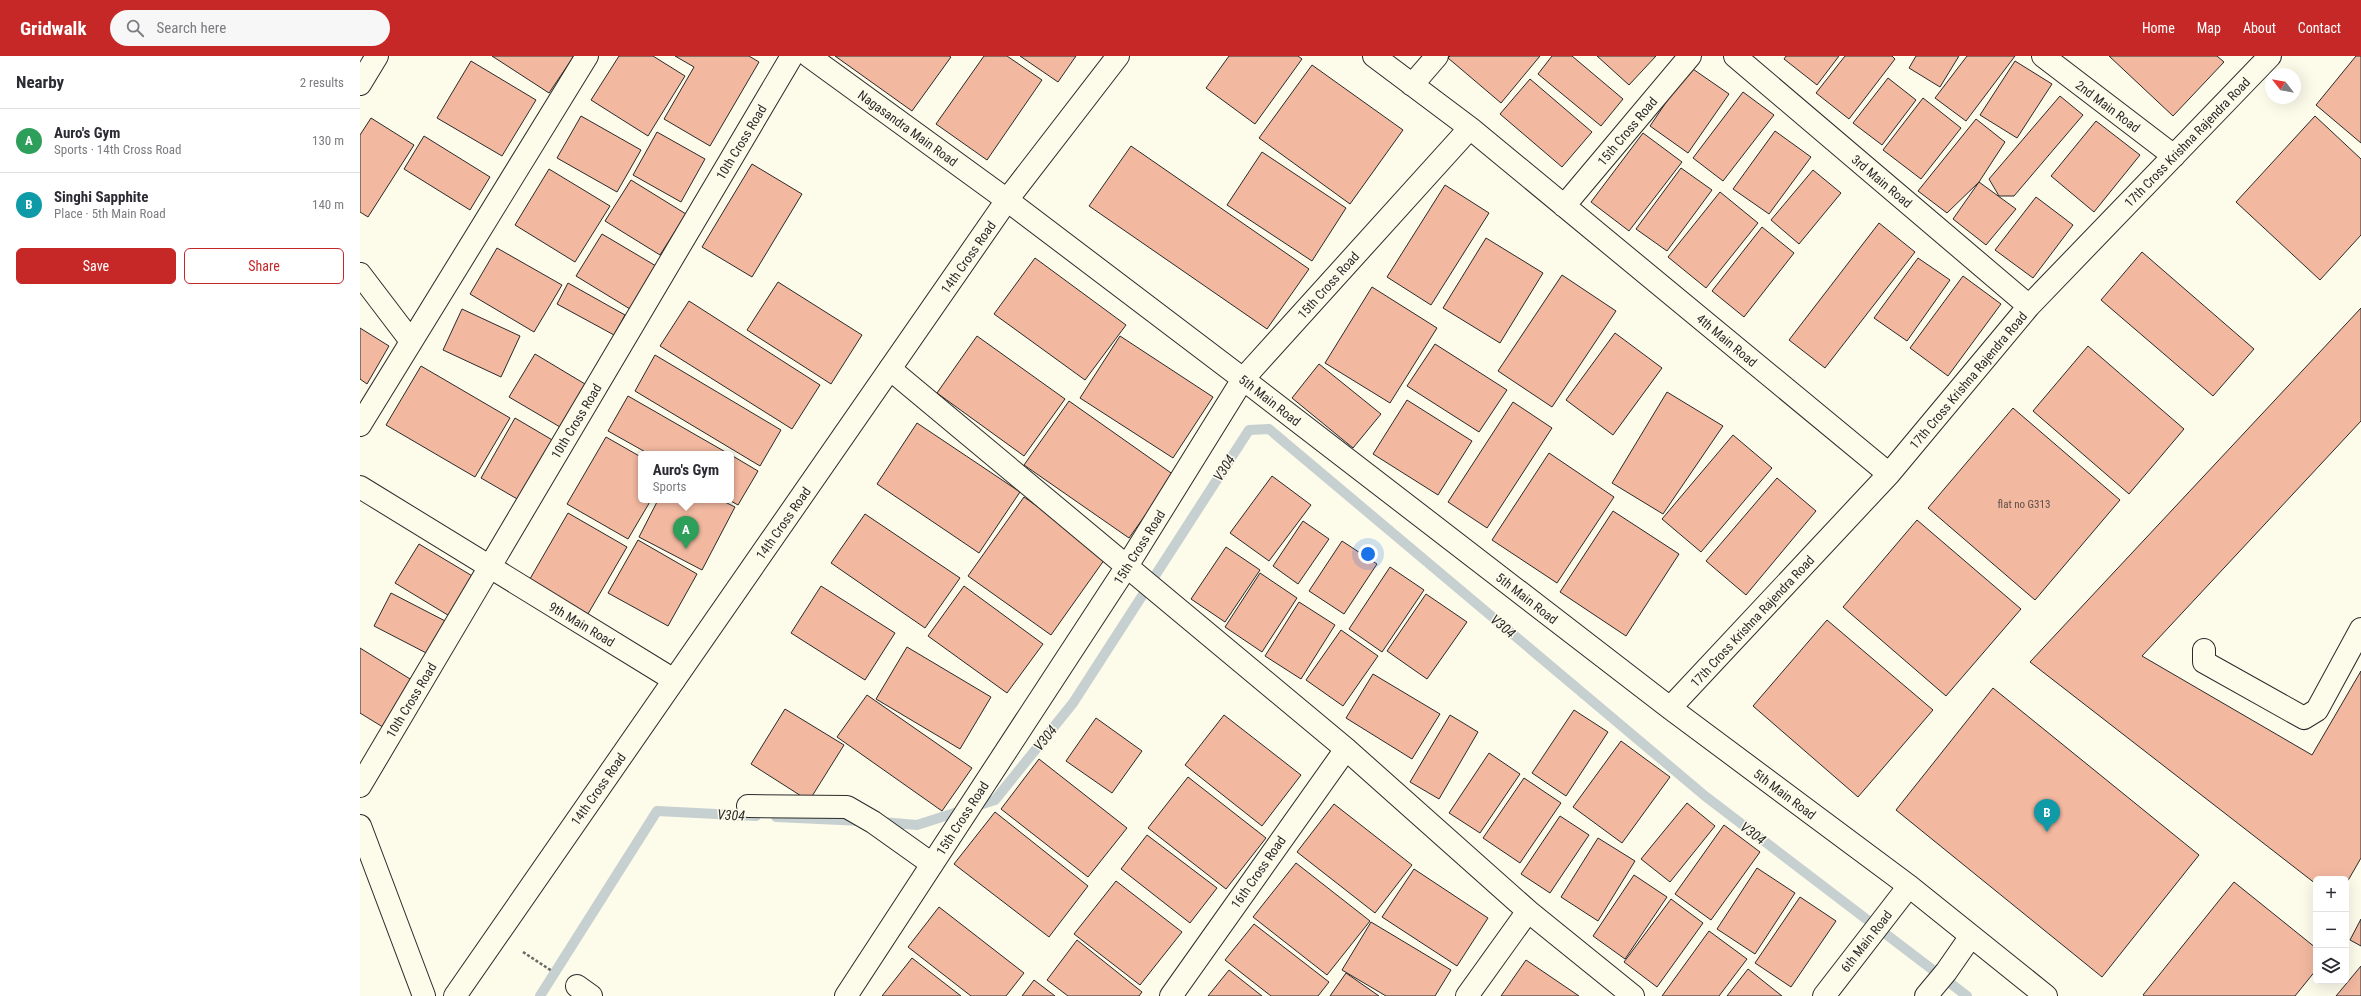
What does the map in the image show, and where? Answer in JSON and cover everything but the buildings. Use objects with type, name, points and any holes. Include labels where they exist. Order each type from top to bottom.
[{"type":"street","points":[[360,84],[377,56]]},
{"type":"street","points":[[360,425],[587,56]]},
{"type":"street","name":"10th Cross Road","points":[[360,786],[792,56]]},
{"type":"street","name":"Nagasandra Main Road","points":[[809,56],[1007,200]]},
{"type":"street","name":"14th Cross Road","points":[[455,996],[1007,200],[1118,56]]},
{"type":"street","name":"4th Main Road","points":[[1374,56],[1470,128],[1889,474]]},
{"type":"street","points":[[1412,85],[1437,56]]},
{"type":"street","name":"15th Cross Road","points":[[1564,206],[1690,56]]},
{"type":"street","name":"3rd Main Road","points":[[1735,56],[2029,306]]},
{"type":"street","name":"2nd Main Road","points":[[2043,56],[2174,156]]},
{"type":"street","name":"17th Cross Krishna Rajendra Road","points":[[1670,708],[1889,474],[2029,306],[2270,56]]},
{"type":"street","name":"15th Cross Road","points":[[846,996],[1127,566],[1243,379],[1470,128]]},
{"type":"street","name":"5th Main Road","points":[[1007,200],[1243,379],[1670,708],[1909,886],[2046,996]]},
{"type":"street","points":[[360,274],[411,340]]},
{"type":"street","points":[[890,369],[1346,749],[1528,911],[1633,996]]},
{"type":"street","name":"9th Main Road","points":[[360,488],[674,680]]},
{"type":"street","points":[[2204,650],[2204,662],[2304,718],[2317,710],[2361,629]]},
{"type":"street","name":"16th Cross Road","points":[[1171,996],[1346,749]]},
{"type":"street","points":[[748,806],[847,806],[873,822],[932,864]]},
{"type":"street","points":[[360,826],[424,996]]},
{"type":"street","name":"6th Main Road","points":[[1824,996],[1909,886]]},
{"type":"street","points":[[1466,996],[1528,911]]},
{"type":"street","points":[[1926,996],[1946,972],[1971,936]]},
{"type":"waterway","name":"V304","points":[[882,822],[917,825],[995,800],[1073,703],[1249,430],[1269,429],[1705,796],[1967,996]]},
{"type":"waterway","name":"V304","points":[[540,996],[657,811],[756,816]]},
{"type":"waterway","name":"V304","points":[[776,817],[862,821]]},
{"type":"place","name":"Auro's Gym","points":[[686,549]]},
{"type":"place","name":"Singhi Sapphite","points":[[2047,832]]}]
